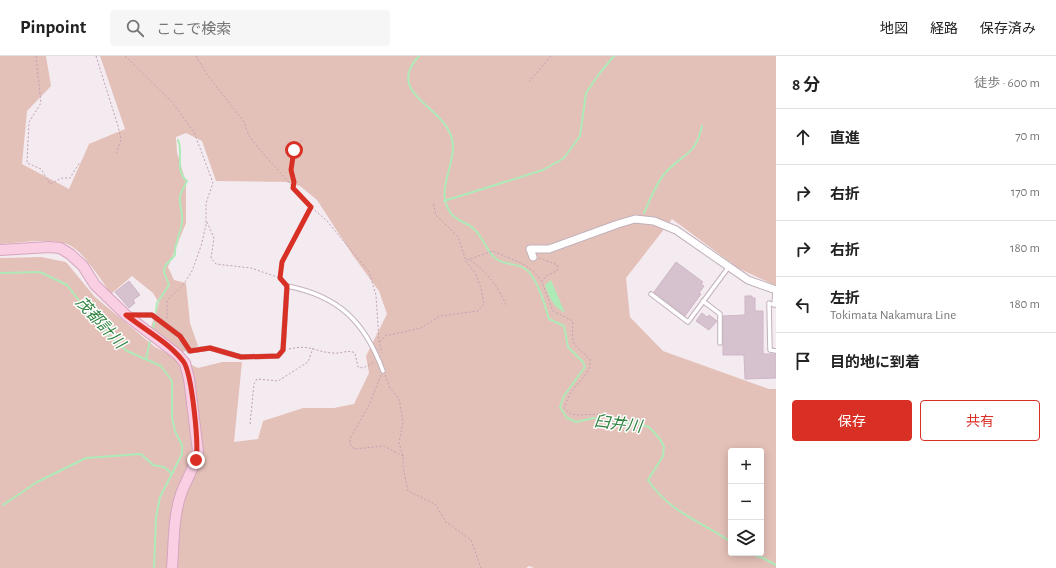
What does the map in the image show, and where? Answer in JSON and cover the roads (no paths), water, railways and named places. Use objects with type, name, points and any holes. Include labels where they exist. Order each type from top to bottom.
[{"type":"main road","points":[[0,250],[49,247],[65,251],[83,266],[95,285],[126,315],[177,354],[185,363],[189,379],[198,451],[196,460],[180,495],[172,568]]},
{"type":"street","points":[[533,256],[530,249],[549,249],[635,219],[654,221],[667,225],[728,268],[748,280],[776,290]]},
{"type":"lane","points":[[651,294],[688,322],[728,268]]},
{"type":"lane","points":[[126,315],[152,315],[180,336],[190,351],[210,348],[241,357],[278,356],[283,350],[287,286],[305,290],[330,299],[352,317],[369,340],[383,371]]},
{"type":"lane","points":[[776,290],[775,305],[769,303],[770,350],[776,350]]},
{"type":"lane","points":[[703,301],[720,314],[720,343]]},
{"type":"waterway","name":"臼井川","points":[[419,56],[410,68],[408,79],[411,88],[417,97],[444,123],[450,133],[453,143],[453,153],[445,193],[446,202],[450,212],[452,215],[474,229],[495,258],[502,262],[520,266],[529,272],[540,291],[549,319],[564,326],[568,347],[583,362],[585,367],[564,396],[560,407],[567,418],[576,422],[594,418],[613,423],[636,423],[649,427],[660,439],[664,447],[663,456],[648,480],[666,501],[676,509],[728,540]]},
{"type":"waterway","points":[[444,201],[543,170],[564,158],[580,136],[586,93],[614,56]]},
{"type":"waterway","points":[[644,213],[659,181],[672,166],[693,148],[702,126]]},
{"type":"waterway","points":[[156,312],[157,303],[169,285],[164,272],[165,266],[175,255],[182,221],[180,196],[187,181],[181,172],[180,145],[178,140]]},
{"type":"waterway","name":"茂都計川","points":[[0,273],[40,272],[67,285],[93,319],[109,336],[127,351],[161,366],[172,381],[172,418],[175,431],[182,445],[182,454],[160,497],[156,517],[154,568]]},
{"type":"waterway","points":[[153,330],[154,323]]},
{"type":"waterway","points":[[146,359],[150,341]]},
{"type":"waterway","points":[[3,505],[37,482],[86,458],[141,454],[153,465],[164,467],[171,473]]},
{"type":"waterway","name":"臼井川","points":[[757,556],[776,565]]}]
